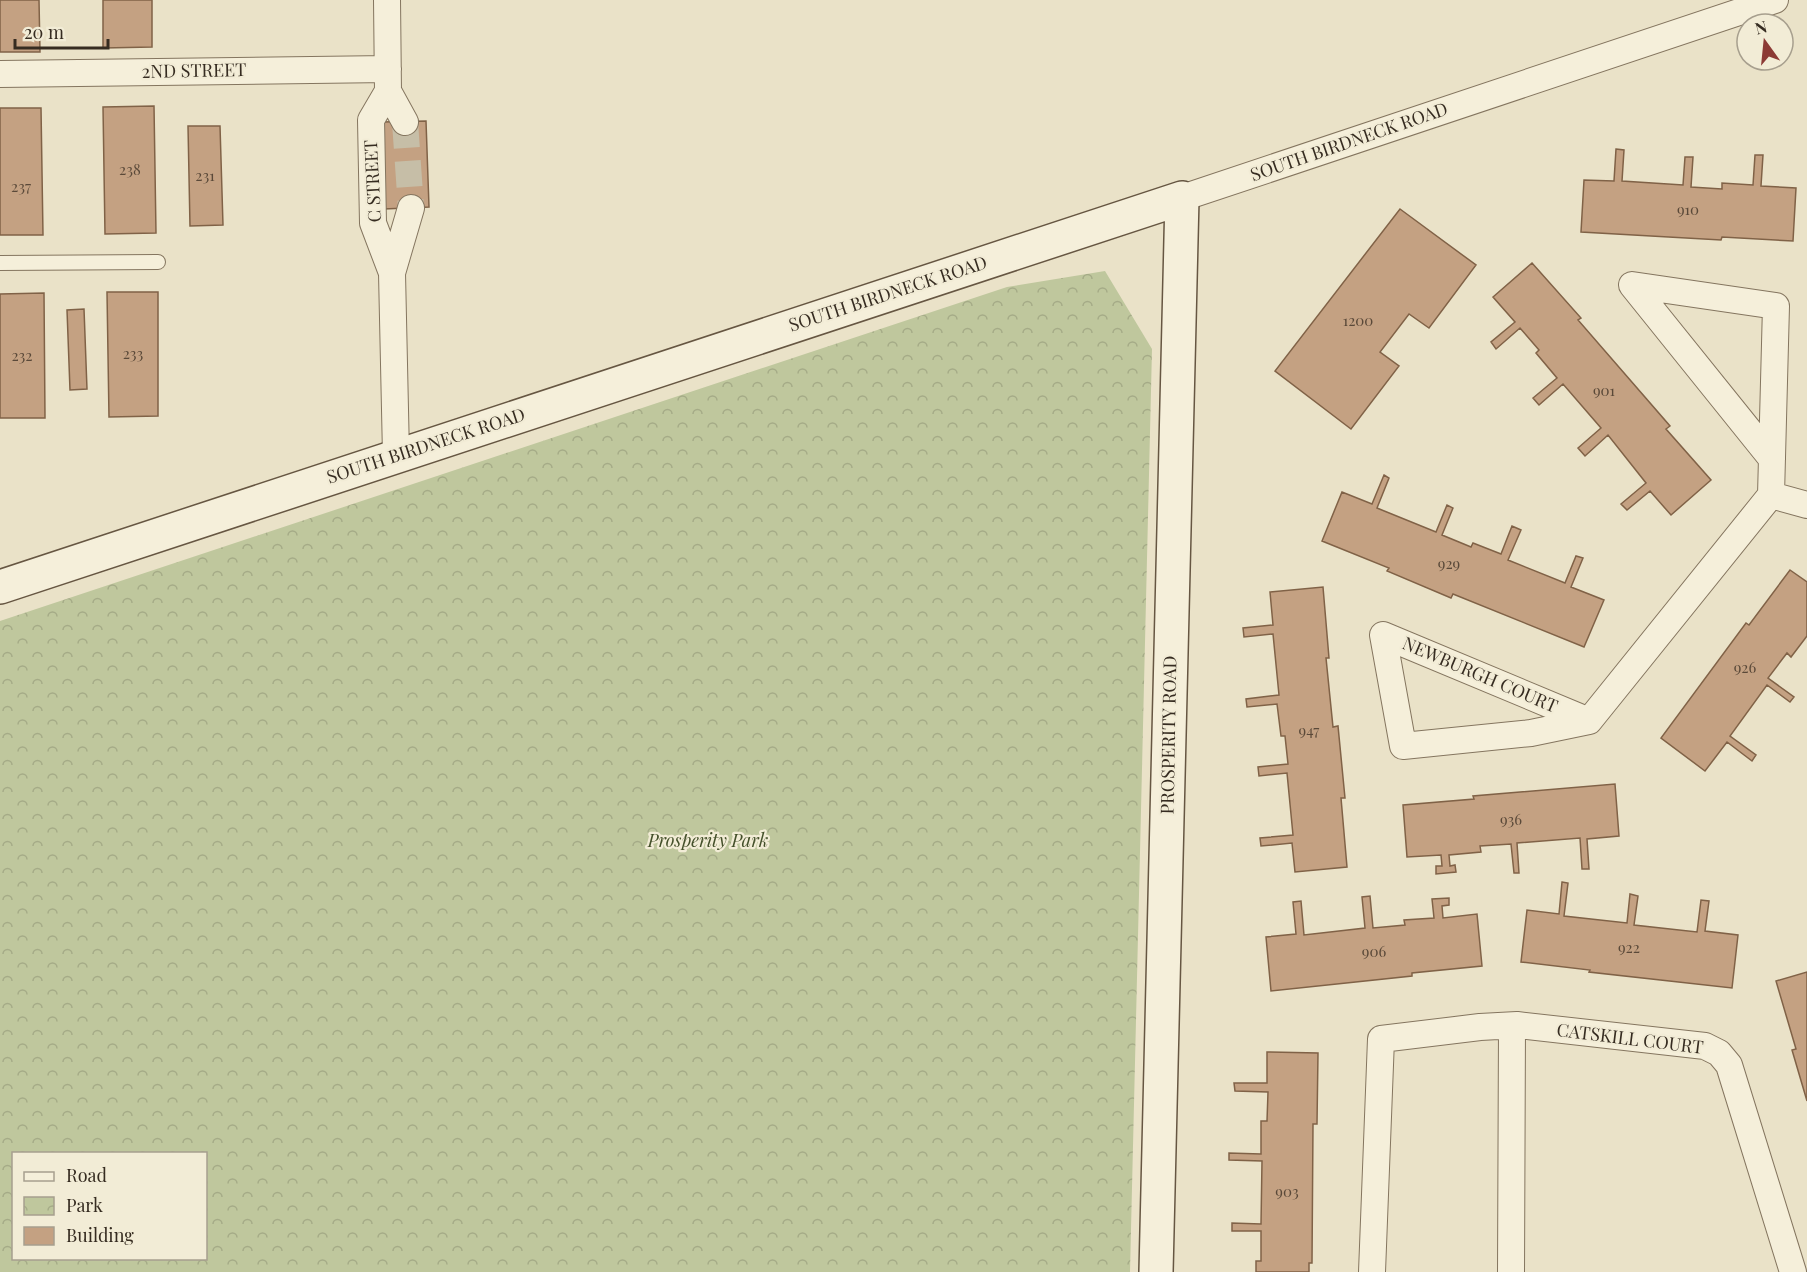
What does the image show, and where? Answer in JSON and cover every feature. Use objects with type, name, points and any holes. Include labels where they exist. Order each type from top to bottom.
[{"type":"street","points":[[387,0],[388,80],[405,122]]},
{"type":"street","name":"SOUTH BIRDNECK ROAD","points":[[0,587],[1775,0]]},
{"type":"street","name":"2ND STREET","points":[[0,74],[388,80]]},
{"type":"street","name":"C STREET","points":[[388,80],[371,120],[373,223],[392,273]]},
{"type":"street","name":"PROSPERITY ROAD","points":[[1156,1272],[1182,198]]},
{"type":"street","name":"C STREET","points":[[396,455],[392,273],[411,208]]},
{"type":"street","points":[[1589,721],[1771,495],[1772,459],[1776,306],[1632,285],[1772,459]]},
{"type":"street","points":[[1771,495],[1807,505]]},
{"type":"street","name":"NEWBURGH COURT","points":[[1383,634],[1500,683],[1589,721],[1531,733],[1403,746],[1383,634]]},
{"type":"street","points":[[1511,1272],[1512,1026]]},
{"type":"street","name":"CATSKILL COURT","points":[[1372,1272],[1381,1039],[1480,1027],[1512,1026],[1705,1046],[1719,1053],[1730,1065],[1796,1255]]},
{"type":"lane","points":[[0,263],[158,262]]},
{"type":"green space","name":"Prosperity Park","points":[[1105,271],[1152,349],[1130,1272],[0,1272],[0,621],[1007,287]]},
{"type":"building","points":[[0,0],[39,0],[40,52],[0,52]]},
{"type":"building","points":[[103,0],[152,0],[152,47],[103,48]]},
{"type":"building","points":[[154,106],[156,233],[105,234],[103,107]]},
{"type":"building","points":[[0,108],[41,108],[43,235],[0,235]]},
{"type":"building","points":[[426,121],[429,207],[384,209],[382,122]]},
{"type":"building","points":[[188,126],[220,126],[223,225],[190,226]]},
{"type":"building","points":[[1616,149],[1624,150],[1622,181],[1683,185],[1685,157],[1693,157],[1691,187],[1722,189],[1722,183],[1753,185],[1755,155],[1763,155],[1761,186],[1796,188],[1793,241],[1722,237],[1721,240],[1581,232],[1584,180],[1614,181]]},
{"type":"building","points":[[1400,209],[1476,265],[1429,328],[1409,314],[1380,352],[1399,366],[1351,429],[1275,371]]},
{"type":"building","points":[[1532,263],[1581,318],[1578,320],[1670,426],[1666,429],[1711,480],[1671,515],[1650,491],[1627,510],[1621,504],[1646,483],[1608,435],[1585,456],[1578,448],[1601,428],[1563,384],[1539,405],[1533,398],[1557,378],[1536,353],[1539,350],[1520,328],[1496,349],[1491,342],[1515,322],[1493,297]]},
{"type":"building","points":[[107,292],[158,292],[158,416],[109,417]]},
{"type":"building","points":[[44,293],[45,418],[0,418],[0,294]]},
{"type":"building","points":[[84,309],[87,389],[70,390],[67,310]]},
{"type":"building","points":[[1384,475],[1389,478],[1377,508],[1436,532],[1447,505],[1453,508],[1442,535],[1471,547],[1473,543],[1501,554],[1512,526],[1521,530],[1508,560],[1565,583],[1576,556],[1583,558],[1571,587],[1604,600],[1584,647],[1453,594],[1451,598],[1387,571],[1389,568],[1322,541],[1342,492],[1372,504]]},
{"type":"building","points":[[1790,570],[1807,582],[1807,636],[1791,657],[1787,653],[1768,678],[1794,697],[1790,702],[1767,685],[1730,736],[1756,755],[1752,761],[1727,742],[1705,771],[1661,738],[1746,623],[1749,625]]},
{"type":"building","points":[[1323,587],[1329,658],[1326,658],[1333,727],[1338,726],[1345,798],[1341,798],[1347,867],[1295,872],[1292,843],[1261,846],[1260,838],[1293,835],[1287,773],[1259,776],[1258,767],[1288,764],[1285,736],[1281,736],[1277,704],[1247,707],[1246,699],[1279,695],[1273,634],[1244,637],[1243,628],[1273,625],[1270,592]]},
{"type":"building","points":[[1615,784],[1619,836],[1587,839],[1589,869],[1582,869],[1580,838],[1517,843],[1519,873],[1514,873],[1511,844],[1480,846],[1481,852],[1449,855],[1450,866],[1455,865],[1456,872],[1436,874],[1436,866],[1442,866],[1441,855],[1407,857],[1403,805],[1474,799],[1473,796]]},
{"type":"building","points":[[1562,882],[1568,883],[1564,916],[1627,923],[1630,894],[1638,896],[1634,925],[1697,932],[1701,900],[1709,901],[1705,931],[1738,935],[1732,988],[1521,962],[1527,910],[1559,914]]},
{"type":"building","points":[[1370,896],[1373,928],[1405,925],[1404,920],[1434,918],[1432,899],[1449,898],[1449,905],[1442,906],[1443,918],[1477,914],[1482,966],[1271,991],[1266,937],[1296,934],[1293,902],[1301,901],[1304,935],[1365,928],[1362,897]]},
{"type":"building","points":[[1807,972],[1807,1101],[1792,1050],[1796,1049],[1776,981]]},
{"type":"building","points":[[1267,1052],[1318,1053],[1317,1124],[1313,1124],[1312,1263],[1309,1263],[1309,1272],[1256,1272],[1256,1261],[1261,1261],[1261,1231],[1232,1231],[1232,1223],[1261,1224],[1262,1161],[1229,1160],[1229,1153],[1261,1154],[1261,1121],[1267,1121],[1268,1092],[1235,1091],[1234,1083],[1267,1083]]},
{"type":"tunnel","points":[[405,122],[411,208]]}]
